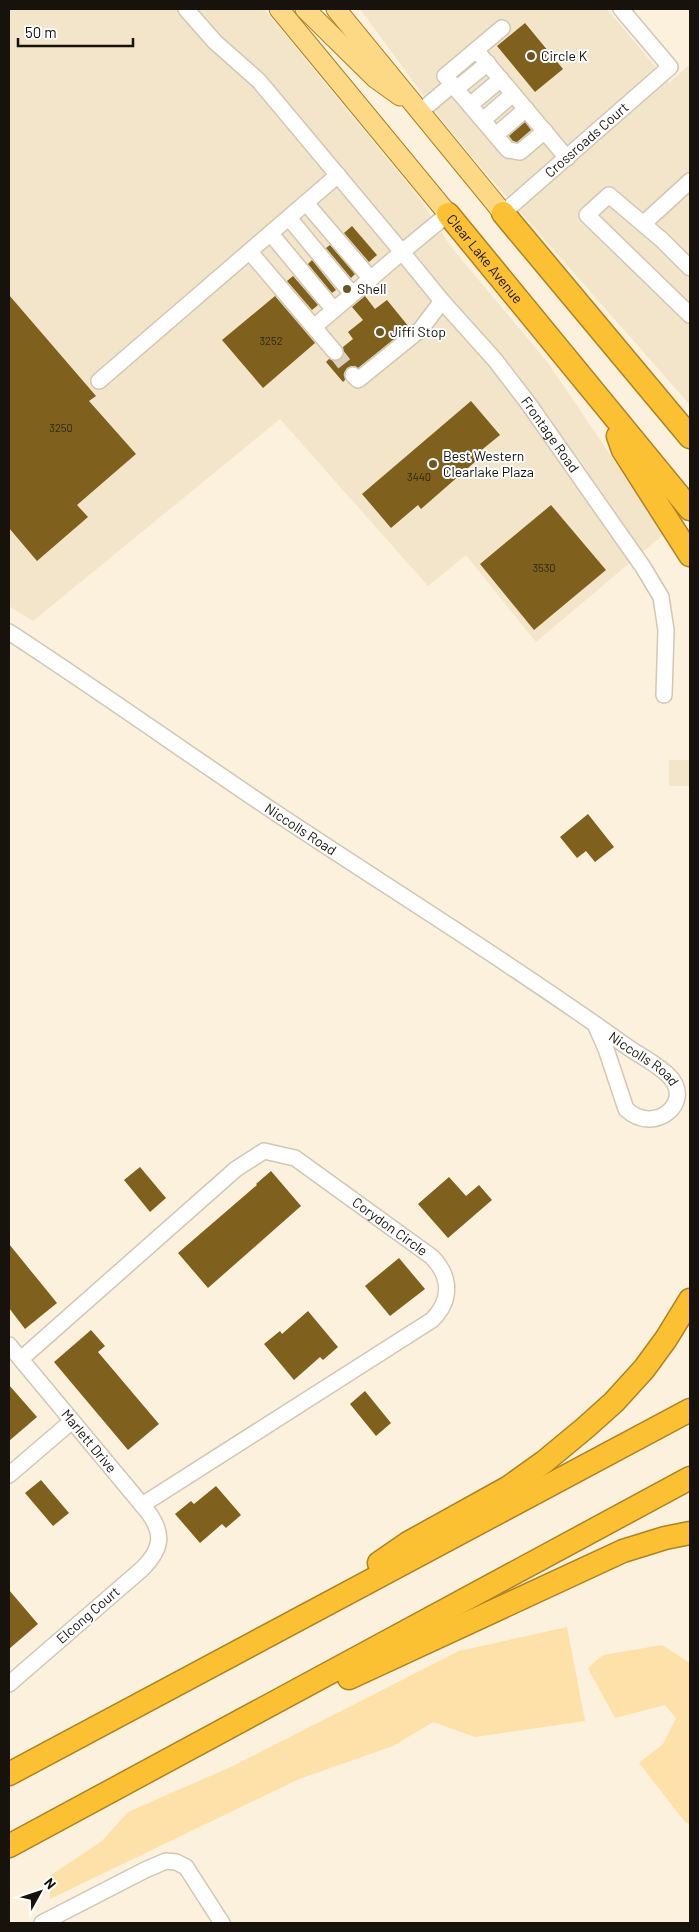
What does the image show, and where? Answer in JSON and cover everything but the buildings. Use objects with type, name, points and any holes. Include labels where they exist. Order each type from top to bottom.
[{"type":"highway","points":[[503,213],[690,437]]},
{"type":"highway","name":"Clear Lake Avenue","points":[[448,214],[690,509]]},
{"type":"highway","points":[[606,407],[623,450],[690,555]]},
{"type":"highway","points":[[294,1623],[408,1543],[510,1487],[544,1462],[614,1402],[644,1370],[690,1300]]},
{"type":"highway","points":[[9,1774],[690,1410]]},
{"type":"highway","points":[[9,1846],[690,1478]]},
{"type":"highway","points":[[193,1747],[371,1668],[624,1551],[665,1538],[690,1533]]},
{"type":"main road","name":"Clear Lake Avenue","points":[[279,9],[448,214]]},
{"type":"main road","points":[[305,9],[375,78],[418,108]]},
{"type":"main road","points":[[336,9],[503,213]]},
{"type":"street","name":"Frontage Road","points":[[186,9],[215,42],[259,81],[442,301],[495,360],[528,403],[643,567],[661,597],[666,630],[664,695]]},
{"type":"street","name":"Crossroads Court","points":[[503,213],[670,67],[621,9]]},
{"type":"street","points":[[502,28],[446,76],[508,150],[520,152],[545,131]]},
{"type":"street","points":[[476,50],[567,158]]},
{"type":"street","points":[[418,108],[455,87],[488,64]]},
{"type":"street","points":[[470,105],[500,79]]},
{"type":"street","points":[[483,120],[514,94]]},
{"type":"street","points":[[496,135],[526,109]]},
{"type":"street","points":[[99,380],[338,175]]},
{"type":"street","points":[[643,224],[690,181]]},
{"type":"street","points":[[690,268],[662,240],[609,195],[588,215],[690,315]]},
{"type":"street","points":[[306,203],[371,279]]},
{"type":"street","points":[[314,327],[448,214]]},
{"type":"street","points":[[289,218],[352,294]]},
{"type":"street","points":[[271,234],[334,310]]},
{"type":"street","points":[[250,252],[334,352]]},
{"type":"street","points":[[354,375],[358,380],[421,329],[442,301]]},
{"type":"street","name":"Niccolls Road","points":[[9,632],[595,1024],[669,1076],[677,1089],[676,1102],[669,1112],[658,1118],[643,1120],[634,1117],[626,1110],[606,1049],[595,1024]]},
{"type":"street","name":"Corydon Circle","points":[[21,1359],[236,1170],[264,1151],[295,1158],[432,1257],[440,1266],[446,1278],[445,1298],[439,1313],[432,1320],[142,1504]]},
{"type":"street","name":"Marlett Drive","points":[[9,1345],[142,1504],[154,1520],[158,1529],[159,1541]]},
{"type":"street","points":[[9,1474],[72,1421]]},
{"type":"street","name":"Elcong Court","points":[[9,1684],[142,1569],[154,1556],[159,1541]]},
{"type":"street","points":[[42,1923],[166,1861],[176,1862],[186,1867],[222,1923]]},
{"type":"shaded area","points":[[9,9],[264,9],[417,195],[452,248],[548,363],[664,534],[536,642],[466,555],[428,586],[280,419],[33,621],[9,606]]},
{"type":"shaded area","points":[[360,9],[607,9],[669,83],[690,64],[690,405],[478,164],[440,118]]},
{"type":"shaded area","points":[[669,760],[690,760],[690,786],[669,786]]},
{"type":"shaded area","points":[[567,1627],[585,1721],[475,1737],[433,1722],[393,1746],[299,1779],[50,1899],[51,1875],[102,1841],[128,1812],[233,1766],[459,1651]]},
{"type":"shaded area","points":[[662,1645],[690,1663],[690,1824],[686,1823],[639,1763],[663,1744],[676,1718],[665,1705],[615,1718],[588,1668],[603,1655]]},
{"type":"tunnel","points":[[335,352],[353,375]]},
{"type":"place","name":"Circle K","points":[[531,56]]},
{"type":"place","name":"Shell","points":[[347,289]]},
{"type":"place","name":"Jiffi Stop","points":[[380,332]]},
{"type":"place","name":"Best Western Clearlake Plaza","points":[[433,464]]}]
